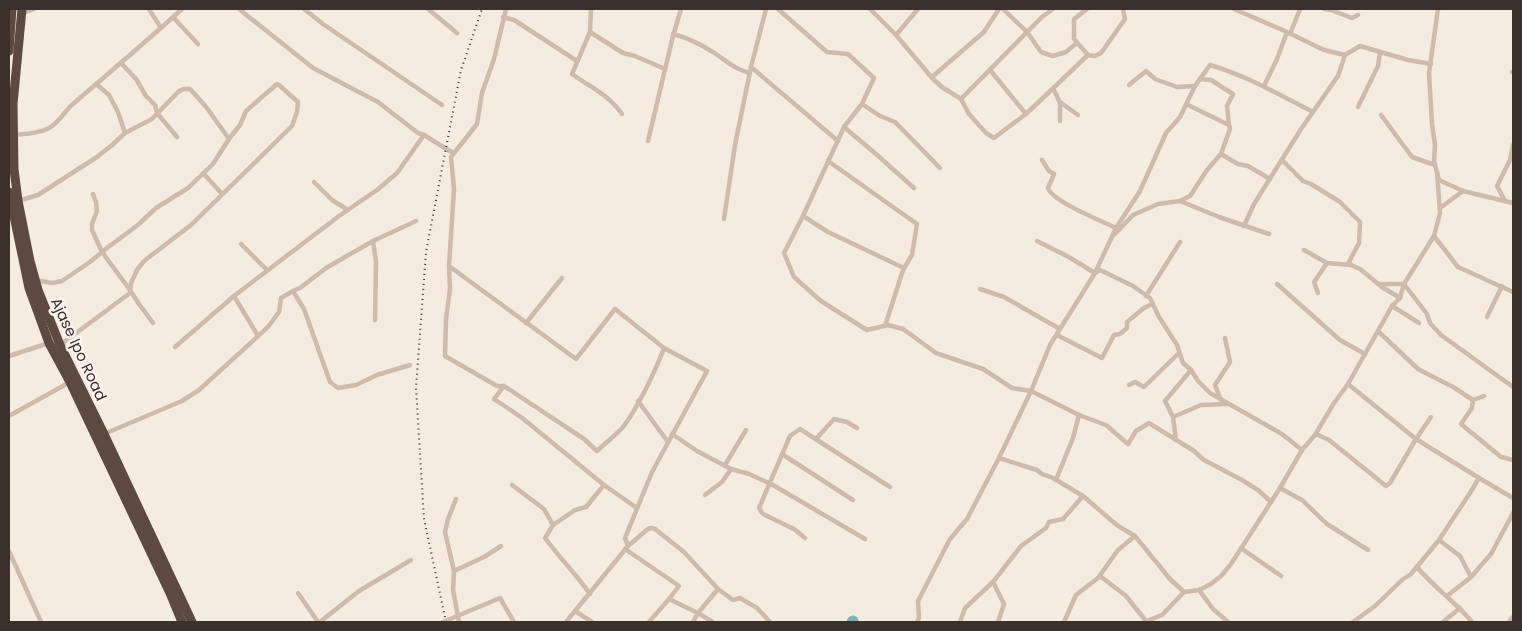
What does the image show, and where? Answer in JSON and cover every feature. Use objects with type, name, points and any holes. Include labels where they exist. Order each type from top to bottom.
[{"type":"highway","points":[[9,51],[12,9]]},
{"type":"highway","name":"Ajase Ipo Road","points":[[22,11],[13,104],[14,169],[18,201],[35,280],[60,345],[192,622]]},
{"type":"highway","name":"Ajase Ipo Road","points":[[9,192],[29,288],[49,343],[70,382],[182,622]]},
{"type":"street","points":[[22,11],[34,9]]},
{"type":"street","points":[[149,9],[160,28]]},
{"type":"street","points":[[13,135],[39,132],[58,123],[66,111],[182,9]]},
{"type":"street","points":[[240,9],[313,68],[378,102],[418,133],[453,153]]},
{"type":"street","points":[[304,9],[442,105]]},
{"type":"street","points":[[428,9],[457,33]]},
{"type":"street","points":[[506,9],[494,59],[482,93],[477,124],[451,158],[454,189],[445,356],[497,386],[504,386],[584,439],[597,451],[622,428],[638,401],[664,348]]},
{"type":"street","points":[[591,9],[590,32],[572,74],[599,90],[622,114]]},
{"type":"street","points":[[648,141],[673,34],[681,9]]},
{"type":"street","points":[[724,219],[735,145],[750,70],[766,9]]},
{"type":"street","points":[[778,9],[827,52],[848,54],[874,78],[862,104],[844,128],[804,216],[784,253],[794,277],[821,302],[867,330],[888,325],[903,329],[936,353],[982,369],[1012,388],[1031,391],[1079,415],[1106,425],[1128,444],[1136,431],[1149,423],[1204,460],[1258,490],[1270,502]]},
{"type":"street","points":[[870,9],[896,35],[932,78],[961,99],[969,114],[986,133],[994,138],[1026,114],[1088,55]]},
{"type":"street","points":[[896,35],[918,9]]},
{"type":"street","points":[[932,78],[984,32],[999,9]]},
{"type":"street","points":[[1003,9],[1027,32],[1041,52],[1054,56],[1066,52],[1077,43]]},
{"type":"street","points":[[1043,9],[1047,14]]},
{"type":"street","points":[[961,99],[1027,32],[1053,9]]},
{"type":"street","points":[[1087,9],[1074,18],[1074,39],[1088,55],[1095,56],[1101,53],[1125,19],[1123,9]]},
{"type":"street","points":[[1234,9],[1324,50],[1345,55]]},
{"type":"street","points":[[1264,86],[1300,9]]},
{"type":"street","points":[[1324,9],[1352,18],[1358,16]]},
{"type":"street","points":[[1438,9],[1429,73],[1435,165],[1439,180],[1464,191],[1513,203]]},
{"type":"street","points":[[172,17],[198,44]]},
{"type":"street","points":[[503,18],[514,20],[577,61]]},
{"type":"street","points":[[590,32],[623,53],[665,69]]},
{"type":"street","points":[[673,34],[681,36],[716,54],[732,67],[742,72],[750,70]]},
{"type":"street","points":[[1244,226],[1254,204],[1338,76],[1345,55],[1360,46],[1431,64]]},
{"type":"street","points":[[1358,107],[1378,66],[1380,52]]},
{"type":"street","points":[[121,63],[136,79],[146,96],[155,105],[157,113],[176,137]]},
{"type":"street","points":[[917,622],[919,618],[918,601],[950,539],[967,519],[999,458],[1031,391],[1050,345],[1095,273],[1116,228],[1140,191],[1166,133],[1180,117],[1195,86],[1210,65],[1264,86],[1313,112]]},
{"type":"street","points":[[750,70],[838,140]]},
{"type":"street","points":[[990,70],[1026,114]]},
{"type":"street","points":[[1130,85],[1146,71],[1155,79],[1177,87],[1195,86]]},
{"type":"street","points":[[1112,238],[1133,215],[1158,204],[1180,201],[1190,196],[1207,170],[1221,154],[1230,130],[1227,106],[1233,94],[1211,80],[1200,79]]},
{"type":"street","points":[[96,84],[109,95],[118,112],[125,133]]},
{"type":"street","points":[[35,280],[52,283],[62,282],[139,224],[156,208],[188,188],[213,164],[240,125],[246,111],[276,85],[279,85],[298,102],[292,126],[191,225],[144,261],[131,282],[130,293],[60,345]]},
{"type":"street","points":[[1053,88],[1060,102],[1078,116]]},
{"type":"street","points":[[18,201],[38,195],[111,146],[125,133],[152,119],[183,89],[190,89],[207,108],[229,139]]},
{"type":"street","points":[[1060,102],[1060,121]]},
{"type":"street","points":[[862,104],[880,116],[895,122],[940,168]]},
{"type":"street","points":[[1186,104],[1229,125]]},
{"type":"street","points":[[1381,115],[1412,157],[1435,165]]},
{"type":"street","points":[[844,128],[914,188]]},
{"type":"street","points":[[174,347],[267,270],[377,190],[397,173],[424,135]]},
{"type":"street","points":[[1505,201],[1497,186],[1510,160],[1513,145]]},
{"type":"street","points":[[1221,154],[1238,164],[1248,166],[1270,179]]},
{"type":"street","points":[[1042,160],[1049,171],[1054,174],[1048,188],[1050,193],[1072,207],[1116,228]]},
{"type":"street","points":[[1282,160],[1303,181],[1340,202],[1360,222],[1359,243],[1349,262],[1351,266]]},
{"type":"street","points":[[828,161],[917,224],[912,255],[904,268],[885,326]]},
{"type":"street","points":[[1100,576],[1126,596],[1145,622],[1162,615],[1184,592],[1199,590],[1221,576],[1231,564],[1280,488],[1302,450],[1316,434],[1334,403],[1348,384],[1392,306],[1400,298],[1404,284],[1434,236],[1440,213],[1437,172]]},
{"type":"street","points":[[203,173],[222,194]]},
{"type":"street","points":[[314,182],[332,200],[348,210]]},
{"type":"street","points":[[1440,208],[1464,191]]},
{"type":"street","points":[[93,194],[97,211],[92,224],[92,230],[102,252],[153,323]]},
{"type":"street","points":[[1180,201],[1218,217],[1269,234]]},
{"type":"street","points":[[804,216],[828,232],[904,268]]},
{"type":"street","points":[[104,434],[182,401],[199,390],[268,327],[280,312],[281,298],[300,288],[326,268],[373,241],[416,221]]},
{"type":"street","points":[[1434,236],[1458,267],[1513,292]]},
{"type":"street","points":[[373,241],[376,262],[375,320]]},
{"type":"street","points":[[1037,241],[1095,273]]},
{"type":"street","points":[[1146,296],[1180,242]]},
{"type":"street","points":[[241,244],[267,270]]},
{"type":"street","points":[[1304,250],[1328,263],[1360,269],[1378,284],[1400,298]]},
{"type":"street","points":[[1318,293],[1314,282],[1328,263]]},
{"type":"street","points":[[449,266],[576,359],[615,309],[664,348],[707,371],[652,472],[625,538],[627,547],[679,586],[649,622]]},
{"type":"street","points":[[1095,273],[1100,270],[1133,286],[1150,298],[1176,345],[1183,363],[1210,394],[1282,434],[1302,450]]},
{"type":"street","points":[[526,323],[562,278]]},
{"type":"street","points":[[1278,284],[1340,340],[1365,354]]},
{"type":"street","points":[[1378,284],[1404,284]]},
{"type":"street","points":[[1404,284],[1428,314],[1430,323],[1441,336],[1513,387]]},
{"type":"street","points":[[1487,317],[1502,286]]},
{"type":"street","points":[[980,289],[1004,297],[1060,329]]},
{"type":"street","points":[[293,291],[304,309],[330,382],[338,388],[356,385],[377,375],[410,365]]},
{"type":"street","points":[[234,296],[258,336]]},
{"type":"street","points":[[1057,334],[1102,358],[1114,335],[1120,334],[1127,328],[1127,322],[1152,304]]},
{"type":"street","points":[[1392,306],[1420,323]]},
{"type":"street","points":[[1378,331],[1418,369],[1473,400]]},
{"type":"street","points":[[1221,400],[1215,384],[1230,362],[1225,338]]},
{"type":"street","points":[[9,356],[49,343]]},
{"type":"street","points":[[1129,385],[1135,382],[1144,387],[1179,353]]},
{"type":"street","points":[[1176,440],[1173,416],[1165,401],[1191,370]]},
{"type":"street","points":[[9,416],[70,382]]},
{"type":"street","points":[[1348,384],[1416,439],[1513,498]]},
{"type":"street","points":[[504,386],[494,399],[521,417],[604,485],[637,508]]},
{"type":"street","points":[[1473,400],[1484,396]]},
{"type":"street","points":[[1473,400],[1472,408],[1461,424],[1501,457],[1513,460]]},
{"type":"street","points":[[638,401],[668,442]]},
{"type":"street","points":[[1173,416],[1201,405],[1227,404]]},
{"type":"street","points":[[1056,480],[1073,438],[1079,415]]},
{"type":"street","points":[[1316,434],[1329,440],[1386,486],[1390,484],[1431,417]]},
{"type":"street","points":[[816,439],[834,419],[847,422],[857,428]]},
{"type":"street","points":[[805,538],[794,529],[763,514],[759,508],[790,436],[800,429],[890,487]]},
{"type":"street","points":[[725,465],[746,430]]},
{"type":"street","points":[[672,434],[697,451],[730,469],[749,474],[770,484],[865,539]]},
{"type":"street","points":[[782,454],[853,500]]},
{"type":"street","points":[[999,458],[1037,470],[1084,496],[1118,526],[1135,536],[1170,579],[1184,592]]},
{"type":"street","points":[[705,495],[722,482],[730,469]]},
{"type":"street","points":[[1353,622],[1375,606],[1411,574],[1439,540],[1478,478]]},
{"type":"street","points":[[512,485],[544,509],[553,525]]},
{"type":"street","points":[[590,594],[581,580],[565,564],[545,538],[553,525],[575,510],[586,507],[604,485]]},
{"type":"street","points":[[1280,488],[1302,500],[1327,524],[1368,550]]},
{"type":"street","points":[[960,622],[966,608],[993,582],[1022,546],[1046,528],[1049,522],[1063,519],[1084,496]]},
{"type":"street","points":[[456,499],[445,532],[454,571],[453,590],[459,622]]},
{"type":"street","points":[[1447,596],[1471,577],[1491,554],[1513,513]]},
{"type":"street","points":[[566,622],[627,547],[651,528],[655,529],[684,552],[718,589],[733,600],[740,598],[757,608],[770,622]]},
{"type":"street","points":[[1064,622],[1076,595],[1100,576],[1118,550],[1135,536]]},
{"type":"street","points":[[1439,540],[1460,556],[1471,577]]},
{"type":"street","points":[[454,571],[484,557],[501,546]]},
{"type":"street","points":[[1241,548],[1282,576]]},
{"type":"street","points":[[9,551],[41,622]]},
{"type":"street","points":[[298,593],[319,622],[359,591],[411,560]]},
{"type":"street","points":[[1417,567],[1472,622]]},
{"type":"street","points":[[993,582],[1004,604],[998,622]]},
{"type":"street","points":[[693,622],[718,589]]},
{"type":"street","points":[[1199,590],[1213,609],[1228,622]]},
{"type":"street","points":[[443,622],[500,598],[514,622]]},
{"type":"street","points":[[669,599],[713,622]]},
{"type":"street","points":[[1442,622],[1460,608]]},
{"type":"street","points":[[576,611],[592,622]]},
{"type":"railway","points":[[446,622],[424,519],[416,388],[426,252],[461,70],[482,9]]}]
